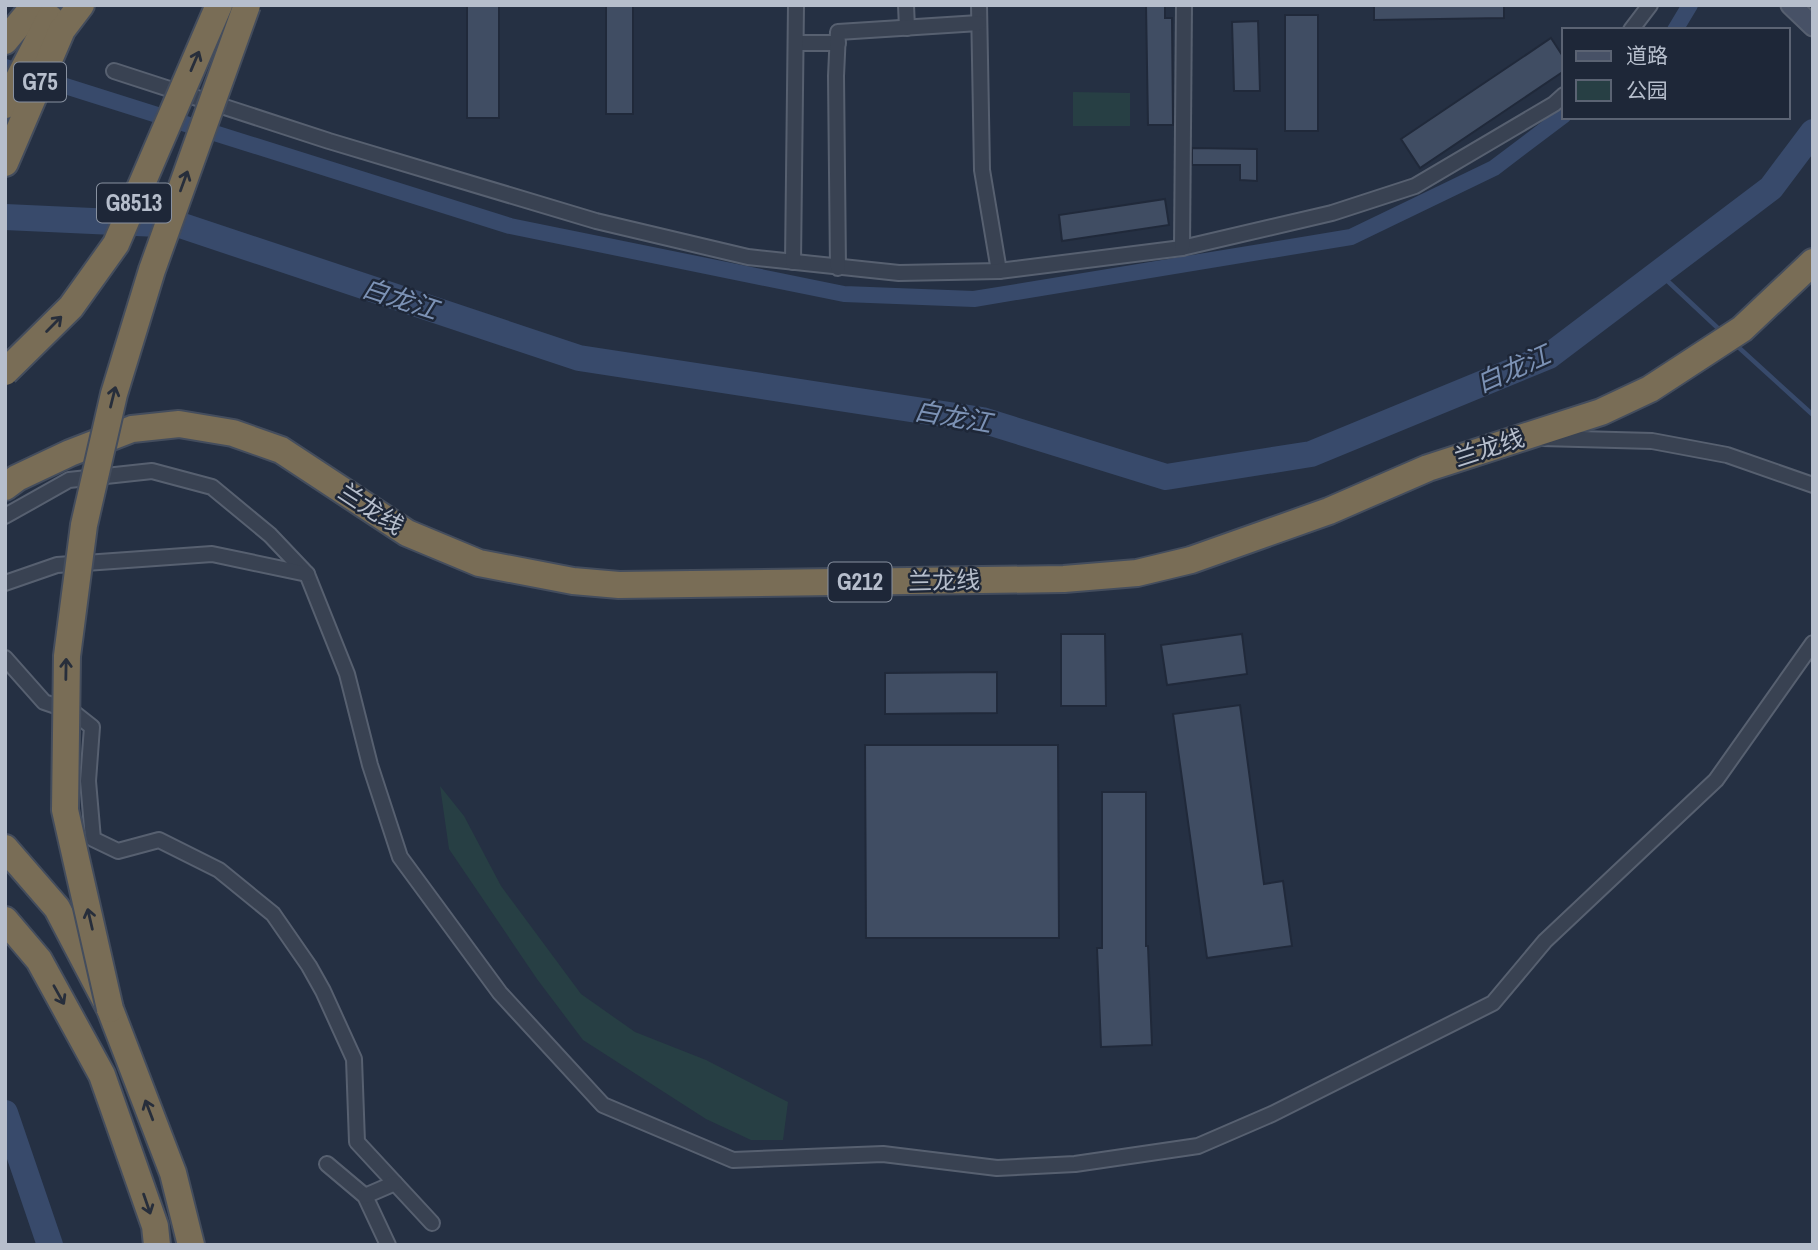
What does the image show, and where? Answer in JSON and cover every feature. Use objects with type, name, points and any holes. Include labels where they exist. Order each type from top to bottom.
[{"type":"highway","points":[[5,41],[35,5]]},
{"type":"highway","name":"G75","points":[[5,105],[48,20],[60,5]]},
{"type":"highway","name":"G75","points":[[5,163],[62,30],[81,5]]},
{"type":"highway","name":"G8513","points":[[5,372],[71,307],[116,244],[219,5]]},
{"type":"highway","points":[[110,1009],[65,810],[66,656],[83,525],[114,394],[152,270],[247,5]]},
{"type":"highway","name":"兰龙线","points":[[5,486],[70,453],[132,429],[179,424],[233,433],[281,450],[407,533],[480,563],[573,581],[619,585],[1064,579],[1137,573],[1191,560],[1329,511],[1428,468],[1601,412],[1625,401],[1650,389],[1742,329],[1813,262]]},
{"type":"highway","points":[[5,848],[57,908],[110,1009],[173,1173],[191,1245]]},
{"type":"highway","points":[[5,920],[39,960],[102,1075],[155,1226],[157,1245]]},
{"type":"street","points":[[793,262],[796,5]]},
{"type":"street","points":[[906,5],[907,28]]},
{"type":"street","points":[[979,5],[982,170],[999,271]]},
{"type":"street","points":[[1182,248],[1184,5]]},
{"type":"street","points":[[1633,28],[1650,5]]},
{"type":"street","points":[[1791,5],[1813,26]]},
{"type":"street","points":[[838,268],[838,32],[979,23]]},
{"type":"street","points":[[796,43],[838,43]]},
{"type":"street","points":[[114,71],[328,141],[596,221],[748,257],[900,273],[999,271],[1182,248],[1332,213],[1415,186],[1562,97]]},
{"type":"street","points":[[1523,437],[1652,441],[1727,455],[1813,485]]},
{"type":"street","points":[[5,516],[69,480],[152,471],[212,486],[270,535],[307,574],[346,674],[370,765],[400,857],[500,993],[603,1105],[733,1160],[883,1154],[997,1168],[1075,1164],[1198,1146],[1272,1114],[1493,1003],[1545,941],[1716,780],[1813,643]]},
{"type":"street","points":[[5,583],[57,565],[212,554],[307,574]]},
{"type":"street","points":[[5,658],[44,702],[72,712],[92,727],[88,781],[93,839],[118,851],[159,840],[219,870],[273,914],[314,974],[354,1059],[357,1142],[432,1223]]},
{"type":"street","points":[[327,1164],[365,1196],[388,1245]]},
{"type":"street","points":[[365,1196],[395,1183]]},
{"type":"green space","points":[[1073,92],[1130,93],[1130,126],[1073,126]]},
{"type":"green space","points":[[440,786],[464,816],[501,886],[581,994],[635,1032],[706,1060],[788,1102],[783,1140],[751,1140],[706,1119],[583,1040],[537,979],[449,849]]},
{"type":"building","points":[[467,5],[499,5],[499,118],[467,118]]},
{"type":"building","points":[[606,5],[633,5],[633,114],[606,114]]},
{"type":"building","points":[[1146,5],[1165,5],[1165,18],[1172,18],[1173,125],[1148,125]]},
{"type":"building","points":[[1374,5],[1504,5],[1504,18],[1374,20]]},
{"type":"building","points":[[1285,15],[1318,15],[1318,131],[1285,131]]},
{"type":"building","points":[[1258,21],[1260,91],[1234,91],[1232,22]]},
{"type":"building","points":[[1551,38],[1562,55],[1562,72],[1420,168],[1401,139]]},
{"type":"building","points":[[1192,148],[1257,149],[1257,181],[1240,180],[1240,165],[1192,165]]},
{"type":"building","points":[[1165,199],[1169,225],[1062,241],[1059,215]]},
{"type":"building","points":[[1061,634],[1105,634],[1106,706],[1061,706]]},
{"type":"building","points":[[1242,634],[1247,674],[1167,685],[1161,645]]},
{"type":"building","points":[[997,672],[997,713],[885,714],[885,673]]},
{"type":"building","points":[[1240,705],[1264,884],[1283,881],[1292,946],[1207,958],[1173,714]]},
{"type":"building","points":[[865,745],[1058,745],[1059,938],[866,938]]},
{"type":"building","points":[[1102,792],[1146,792],[1146,946],[1152,1045],[1101,1047],[1097,948],[1102,948]]},
{"type":"waterway","points":[[1676,28],[1690,5]]},
{"type":"waterway","points":[[5,67],[510,226],[844,294],[974,299],[1351,237],[1494,168],[1562,117]]},
{"type":"waterway","name":"白龙江","points":[[5,217],[180,225],[579,358],[982,420],[1166,477],[1311,454],[1549,356],[1771,188],[1813,132]]},
{"type":"waterway","points":[[1659,273],[1722,332]]},
{"type":"waterway","points":[[1736,345],[1813,415]]},
{"type":"waterway","points":[[5,1113],[50,1245]]}]
